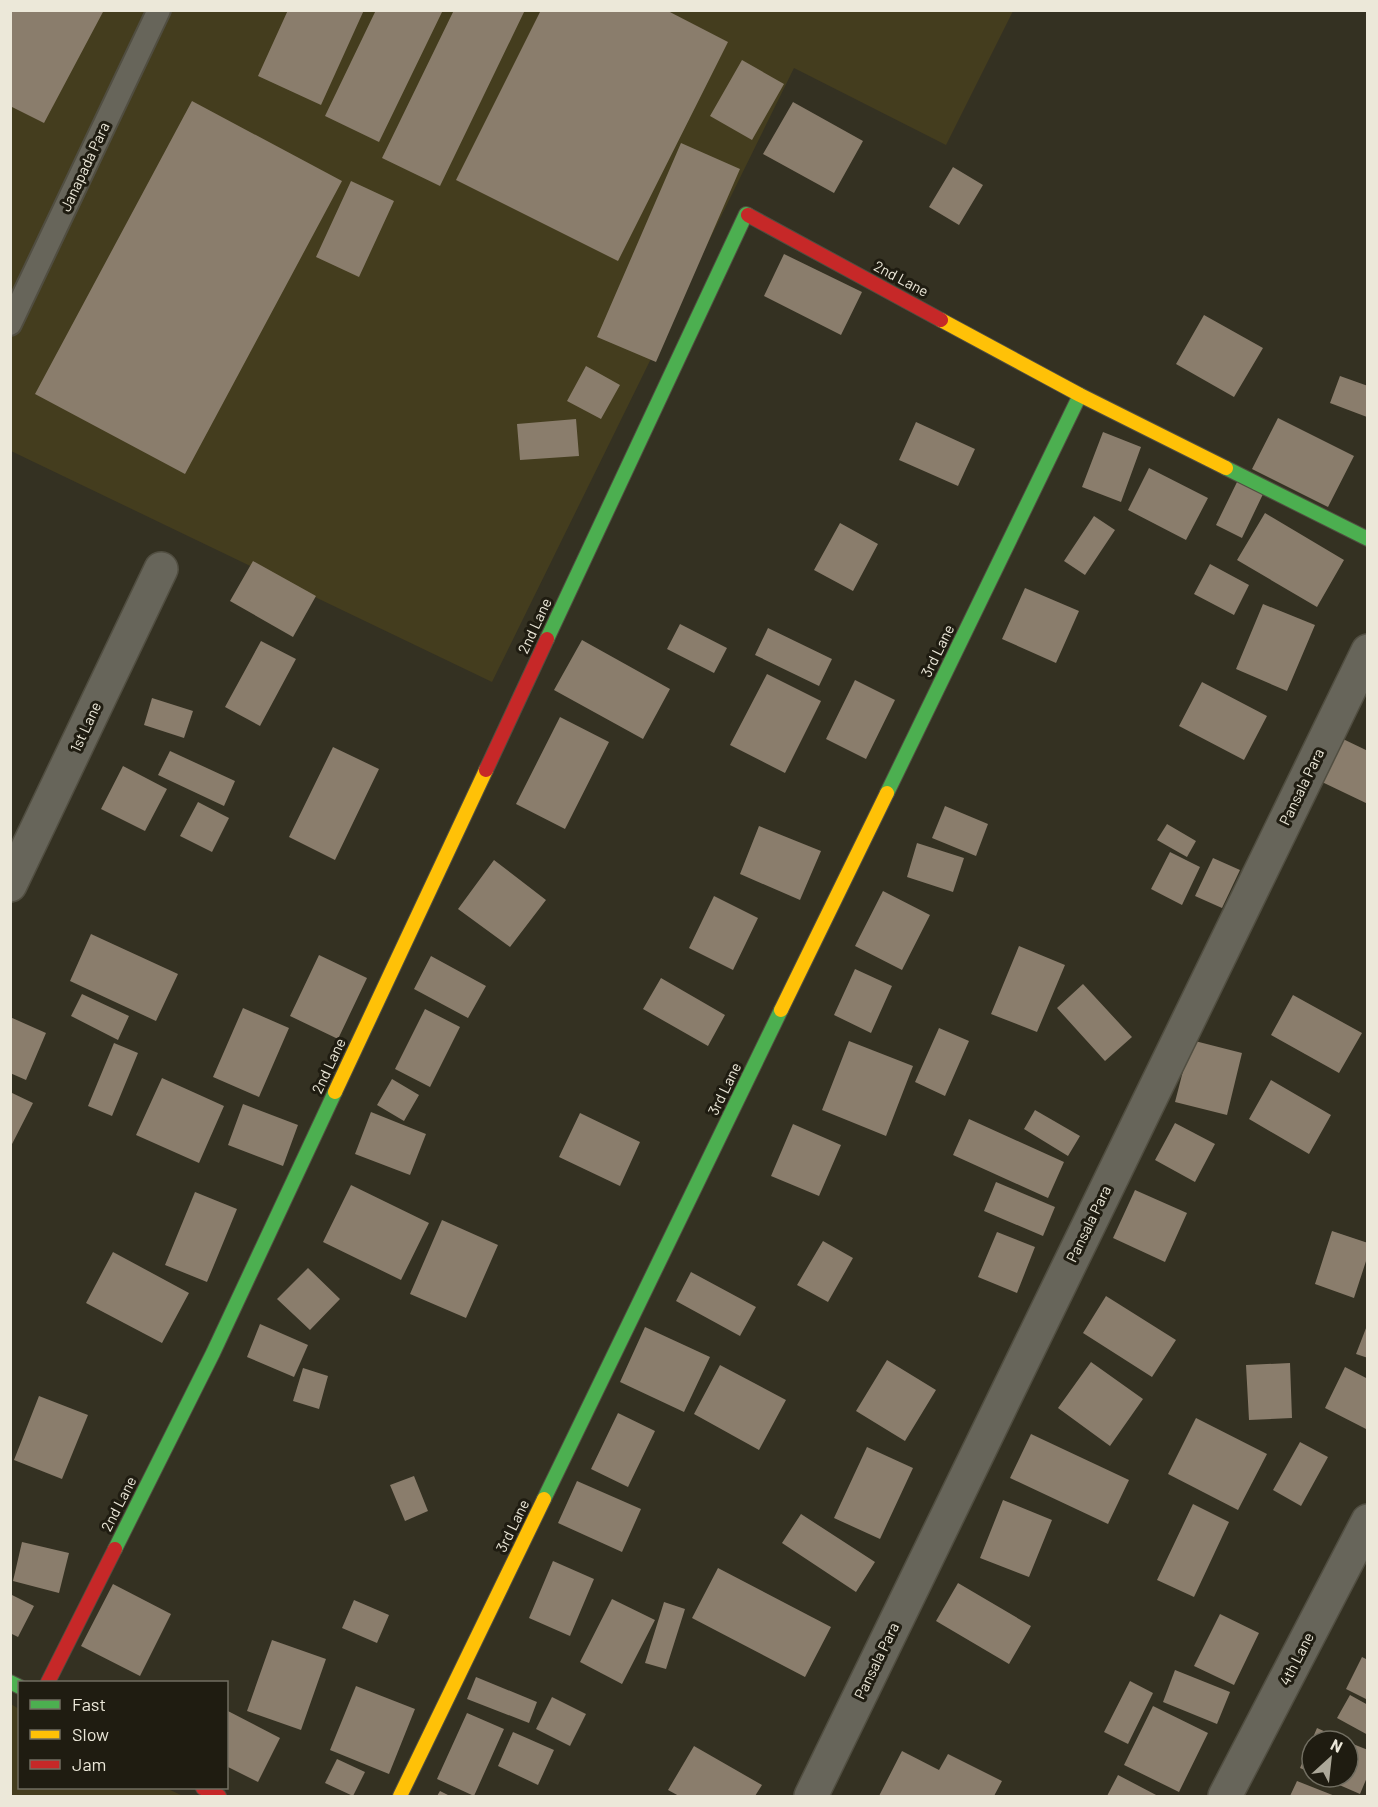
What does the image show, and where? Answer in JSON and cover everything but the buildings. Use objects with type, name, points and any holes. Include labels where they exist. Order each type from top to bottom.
[{"type":"street","name":"2nd Lane","points":[[49,1681],[213,1353],[746,214],[1080,395],[1368,539]]},
{"type":"street","name":"3rd Lane","points":[[400,1797],[1080,395]]},
{"type":"street","name":"1st Lane","points":[[10,885],[160,569]]},
{"type":"street","name":"Pansala Para","points":[[811,1797],[1368,651]]},
{"type":"street","name":"4th Lane","points":[[1226,1797],[1368,1521]]},
{"type":"street","points":[[205,1789],[219,1797]]},
{"type":"lane","name":"Janapada Para","points":[[10,324],[159,10]]},
{"type":"shaded area","points":[[10,11],[1013,11],[946,145],[794,68],[492,682],[11,451]]},
{"type":"shaded area","points":[[11,1704],[18,1708],[18,1789],[168,1789],[183,1796],[11,1796]]},
{"type":"traffic: fast","points":[[547,639],[746,214],[748,215]]},
{"type":"traffic: fast","points":[[887,793],[1080,395]]},
{"type":"traffic: fast","points":[[1226,468],[1368,539]]},
{"type":"traffic: fast","points":[[544,1499],[781,1010]]},
{"type":"traffic: fast","points":[[115,1549],[213,1353],[335,1092]]},
{"type":"traffic: fast","points":[[10,1682],[18,1686]]},
{"type":"traffic: slow","points":[[941,320],[1080,395],[1226,468]]},
{"type":"traffic: slow","points":[[335,1092],[486,770]]},
{"type":"traffic: slow","points":[[781,1010],[887,793]]},
{"type":"traffic: slow","points":[[400,1796],[544,1499]]},
{"type":"traffic: jam","points":[[748,215],[941,320]]},
{"type":"traffic: jam","points":[[486,770],[547,639]]},
{"type":"traffic: jam","points":[[49,1681],[115,1549]]},
{"type":"traffic: jam","points":[[205,1789],[219,1796]]}]
